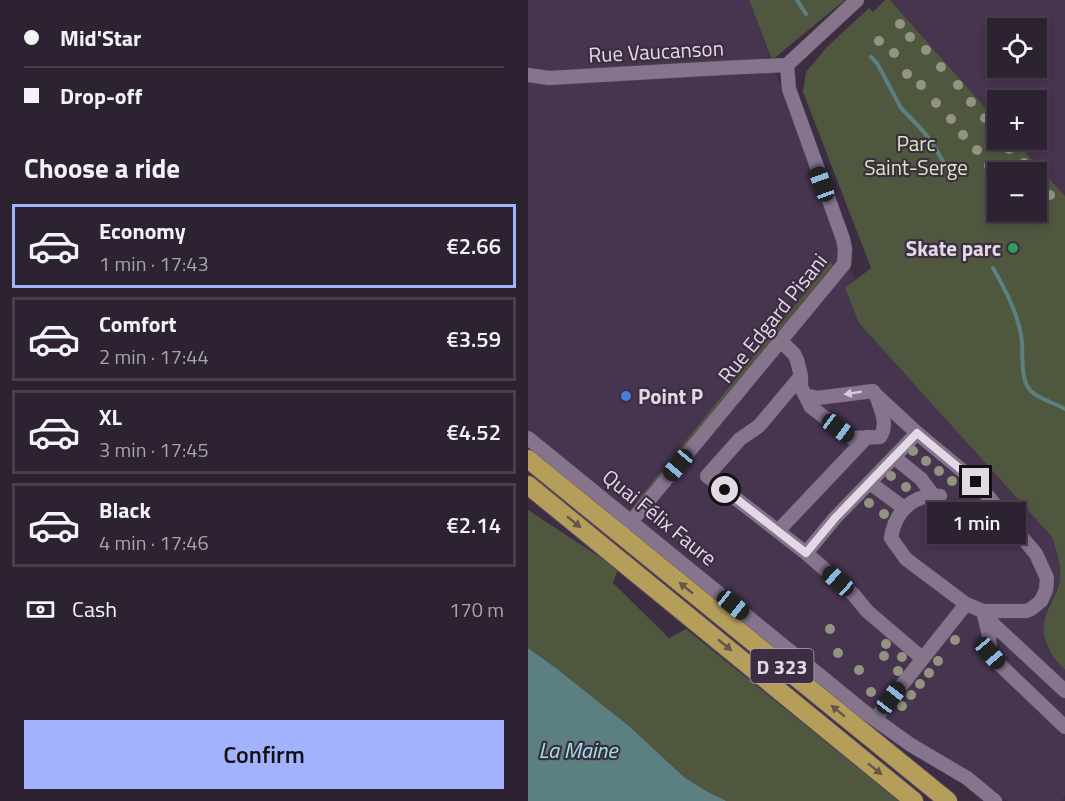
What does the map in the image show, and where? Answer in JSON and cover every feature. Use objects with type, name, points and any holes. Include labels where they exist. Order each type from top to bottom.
[{"type":"highway","name":"Quai Félix Faure","points":[[528,459],[948,801]]},
{"type":"highway","name":"D 323","points":[[528,485],[914,801]]},
{"type":"street","points":[[787,65],[857,0]]},
{"type":"street","name":"Rue Vaucanson","points":[[528,75],[549,78],[787,65]]},
{"type":"street","name":"Rue Edgard Pisani","points":[[630,523],[844,264],[845,249],[789,89],[787,65]]},
{"type":"street","points":[[781,341],[797,360],[801,387],[811,407],[852,438],[880,437],[883,432],[885,425],[876,394]]},
{"type":"street","points":[[801,376],[759,426],[740,439],[707,476],[806,553],[854,596],[867,611],[922,658]]},
{"type":"street","points":[[804,395],[817,398],[873,391],[917,433],[976,482],[1036,554],[1047,578],[1041,601],[1031,609],[1020,612],[986,611],[966,604],[906,559],[891,538],[892,529],[904,508],[918,498],[937,496],[921,479],[894,458]]},
{"type":"street","points":[[806,553],[835,518],[917,433]]},
{"type":"street","points":[[778,531],[867,437]]},
{"type":"street","name":"Quai Félix Faure","points":[[528,438],[630,523],[875,719],[911,745],[967,778],[995,801]]},
{"type":"street","points":[[870,483],[904,508]]},
{"type":"street","points":[[875,719],[966,604]]},
{"type":"street","points":[[986,611],[992,622],[1065,691]]},
{"type":"street","points":[[986,611],[990,653],[1065,727]]},
{"type":"shaded area","points":[[528,0],[749,0],[846,261],[856,280],[845,288],[859,323],[1052,537],[1059,562],[1060,578],[1056,595],[1047,610],[1044,629],[1047,647],[1065,670],[1065,796],[1061,801],[1008,801],[979,778],[872,710],[747,607],[636,524],[528,433]]},
{"type":"shaded area","points":[[890,0],[1065,0],[1065,196],[1047,176],[1047,162],[1034,162],[1023,150],[1047,150],[1047,90],[987,90],[987,110]]},
{"type":"green space","points":[[749,0],[845,0],[772,60]]},
{"type":"green space","name":"Parc Saint-Serge","points":[[885,0],[890,0],[987,110],[987,150],[1023,150],[1034,162],[987,162],[987,222],[1047,222],[1047,176],[1065,196],[1065,670],[1050,651],[1044,629],[1047,612],[1057,591],[1060,578],[1059,562],[1052,537],[859,323],[845,288],[871,268],[803,92],[806,72],[827,47],[869,8],[873,12]]},
{"type":"green space","points":[[830,262],[833,265],[640,503],[637,501]]},
{"type":"green space","points":[[528,510],[618,569],[613,583],[669,638],[686,629],[899,801],[727,801],[684,777],[629,726],[528,648]]},
{"type":"water","name":"La Maine","points":[[528,648],[629,726],[684,777],[727,801],[528,801]]},
{"type":"waterway","points":[[797,0],[806,14]]},
{"type":"waterway","points":[[871,57],[877,63],[901,108],[924,132],[954,181]]},
{"type":"waterway","points":[[993,268],[1018,322],[1024,375],[1028,388],[1038,396],[1065,409]]},
{"type":"place","name":"Skate parc","points":[[1013,248]]},
{"type":"place","name":"Point P","points":[[626,396]]},
{"type":"route","points":[[725,490],[806,553],[835,518],[917,433],[976,482]]}]
